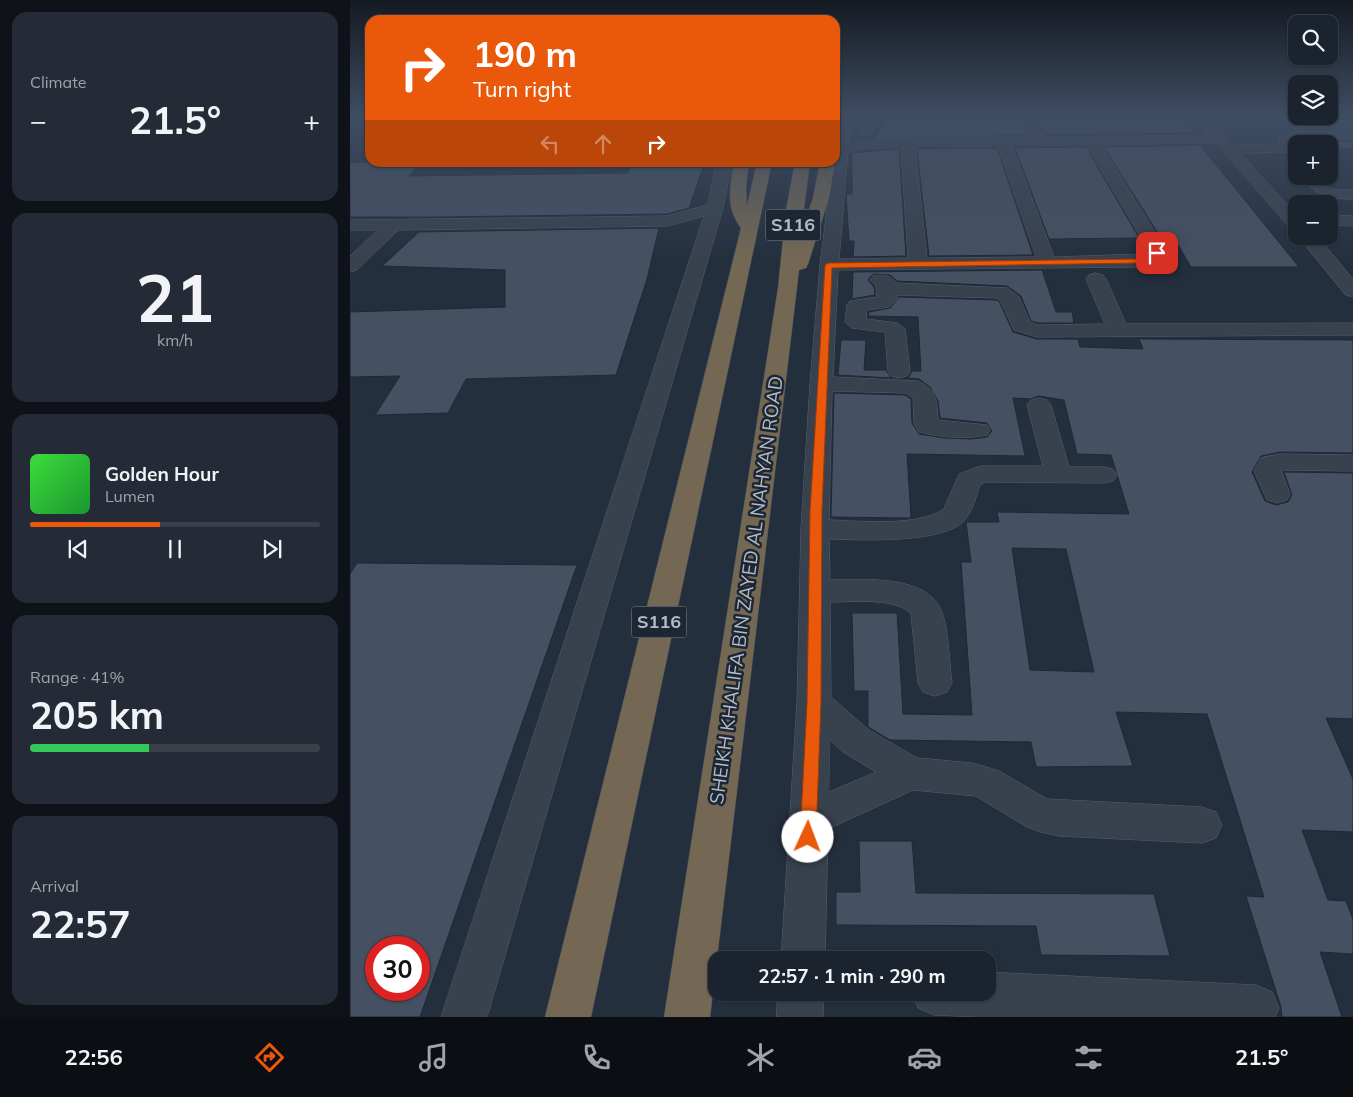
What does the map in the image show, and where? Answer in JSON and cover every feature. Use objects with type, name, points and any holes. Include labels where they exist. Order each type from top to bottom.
[{"type":"highway","points":[[741,167],[738,190],[739,213],[749,226]]},
{"type":"highway","name":"S116","points":[[568,1017],[764,167]]},
{"type":"highway","name":"SHEIKH KHALIFA BIN ZAYED AL NAHYAN ROAD","points":[[687,1017],[788,288],[794,210],[801,167]]},
{"type":"highway","points":[[788,288],[806,248],[821,198],[834,167]]},
{"type":"street","points":[[803,951],[814,703],[816,529],[821,384],[828,272],[844,164]]},
{"type":"street","points":[[910,164],[918,264]]},
{"type":"street","points":[[1012,164],[1047,262]]},
{"type":"street","points":[[828,272],[918,264],[1137,261],[1150,258],[1157,253],[1157,250],[1106,164]]},
{"type":"street","points":[[1245,164],[1288,212]]},
{"type":"street","points":[[464,1017],[711,222],[724,167]]},
{"type":"street","points":[[1318,185],[1327,193],[1353,195]]},
{"type":"street","points":[[1338,220],[1353,221]]},
{"type":"street","points":[[668,221],[690,227],[711,222]]},
{"type":"street","points":[[350,225],[711,222]]},
{"type":"street","points":[[350,266],[394,224]]},
{"type":"street","points":[[1314,245],[1353,292]]},
{"type":"street","points":[[828,272],[879,280],[886,283],[885,301],[857,305],[855,322],[863,325],[886,325],[894,329],[899,371]]},
{"type":"street","points":[[1096,279],[1118,330]]},
{"type":"street","points":[[887,289],[995,291],[1009,297],[1019,324],[1025,329],[1037,331],[1353,329]]},
{"type":"street","points":[[821,384],[910,386],[920,391],[925,397],[926,423],[928,427],[978,430]]},
{"type":"street","points":[[1039,405],[1058,474]]},
{"type":"street","points":[[1276,494],[1267,471],[1267,467],[1274,463],[1353,463]]},
{"type":"street","points":[[816,529],[917,529],[938,525],[954,516],[968,480],[976,475],[1104,474]]},
{"type":"street","points":[[816,591],[898,594],[916,600],[923,606],[927,614],[935,683]]},
{"type":"street","points":[[814,703],[856,741],[911,774],[972,779],[986,783],[1041,815],[1059,818],[1202,825]]},
{"type":"street","points":[[808,820],[911,774]]},
{"type":"street","points":[[996,995],[1256,1008]]},
{"type":"street","points":[[800,1017],[801,1001]]},
{"type":"building","points":[[350,164],[365,164],[365,167],[417,167],[409,176],[628,173],[631,167],[703,167],[689,208],[667,214],[350,217]]},
{"type":"building","points":[[852,164],[900,164],[906,256],[853,257],[854,241],[849,241],[846,194],[852,194]]},
{"type":"building","points":[[919,164],[1003,164],[1033,255],[929,256]]},
{"type":"building","points":[[1021,164],[1096,164],[1139,238],[1049,239]]},
{"type":"building","points":[[1115,164],[1216,164],[1299,267],[1191,267],[1174,238],[1161,238]]},
{"type":"building","points":[[659,228],[647,279],[616,375],[466,379],[448,413],[375,415],[400,376],[350,377],[350,312],[505,307],[505,270],[382,266],[419,232]]},
{"type":"building","points":[[1042,270],[1056,312],[1072,312],[1074,323],[1038,323],[1031,321],[1021,296],[1007,286],[897,281],[890,275],[876,274],[872,275],[868,280],[874,287],[875,295],[852,299],[853,272]]},
{"type":"building","points":[[899,297],[996,300],[999,301],[1013,332],[1037,339],[1078,339],[1080,347],[1143,349],[1139,339],[1353,340],[1353,453],[1280,452],[1261,456],[1252,472],[1265,501],[1276,505],[1288,502],[1292,495],[1284,472],[1353,473],[1353,719],[1326,718],[1353,779],[1353,832],[1302,830],[1328,900],[1346,901],[1353,919],[1353,954],[1320,952],[1342,1017],[1282,1017],[1281,1007],[1246,896],[1264,897],[1207,714],[1116,712],[1133,766],[1036,767],[1031,742],[890,740],[868,727],[868,691],[854,691],[852,613],[897,613],[903,714],[972,715],[961,562],[971,562],[966,522],[999,522],[997,512],[1129,514],[1111,455],[1077,454],[1064,400],[1039,396],[1030,399],[1013,398],[1025,456],[907,454],[911,518],[831,517],[834,393],[905,395],[911,399],[912,423],[919,434],[944,438],[971,439],[987,437],[992,431],[987,423],[940,418],[938,401],[930,387],[919,379],[905,378],[909,377],[912,371],[921,371],[918,317],[868,316],[869,312],[890,308]],"holes":[[[1012,548],[1066,549],[1094,672],[1030,670]]]},
{"type":"building","points":[[841,340],[866,340],[864,370],[886,370],[891,378],[838,375]]},
{"type":"building","points":[[357,563],[577,565],[430,988],[430,936],[365,936],[365,1001],[426,1001],[420,1017],[350,1017],[350,574]]},
{"type":"building","points":[[859,841],[912,841],[916,893],[1154,894],[1170,956],[1041,955],[1036,926],[836,925],[836,892],[860,892]]},
{"type":"route","points":[[808,837],[814,703],[816,511],[828,265],[1137,261],[1150,258],[1157,253]]}]
